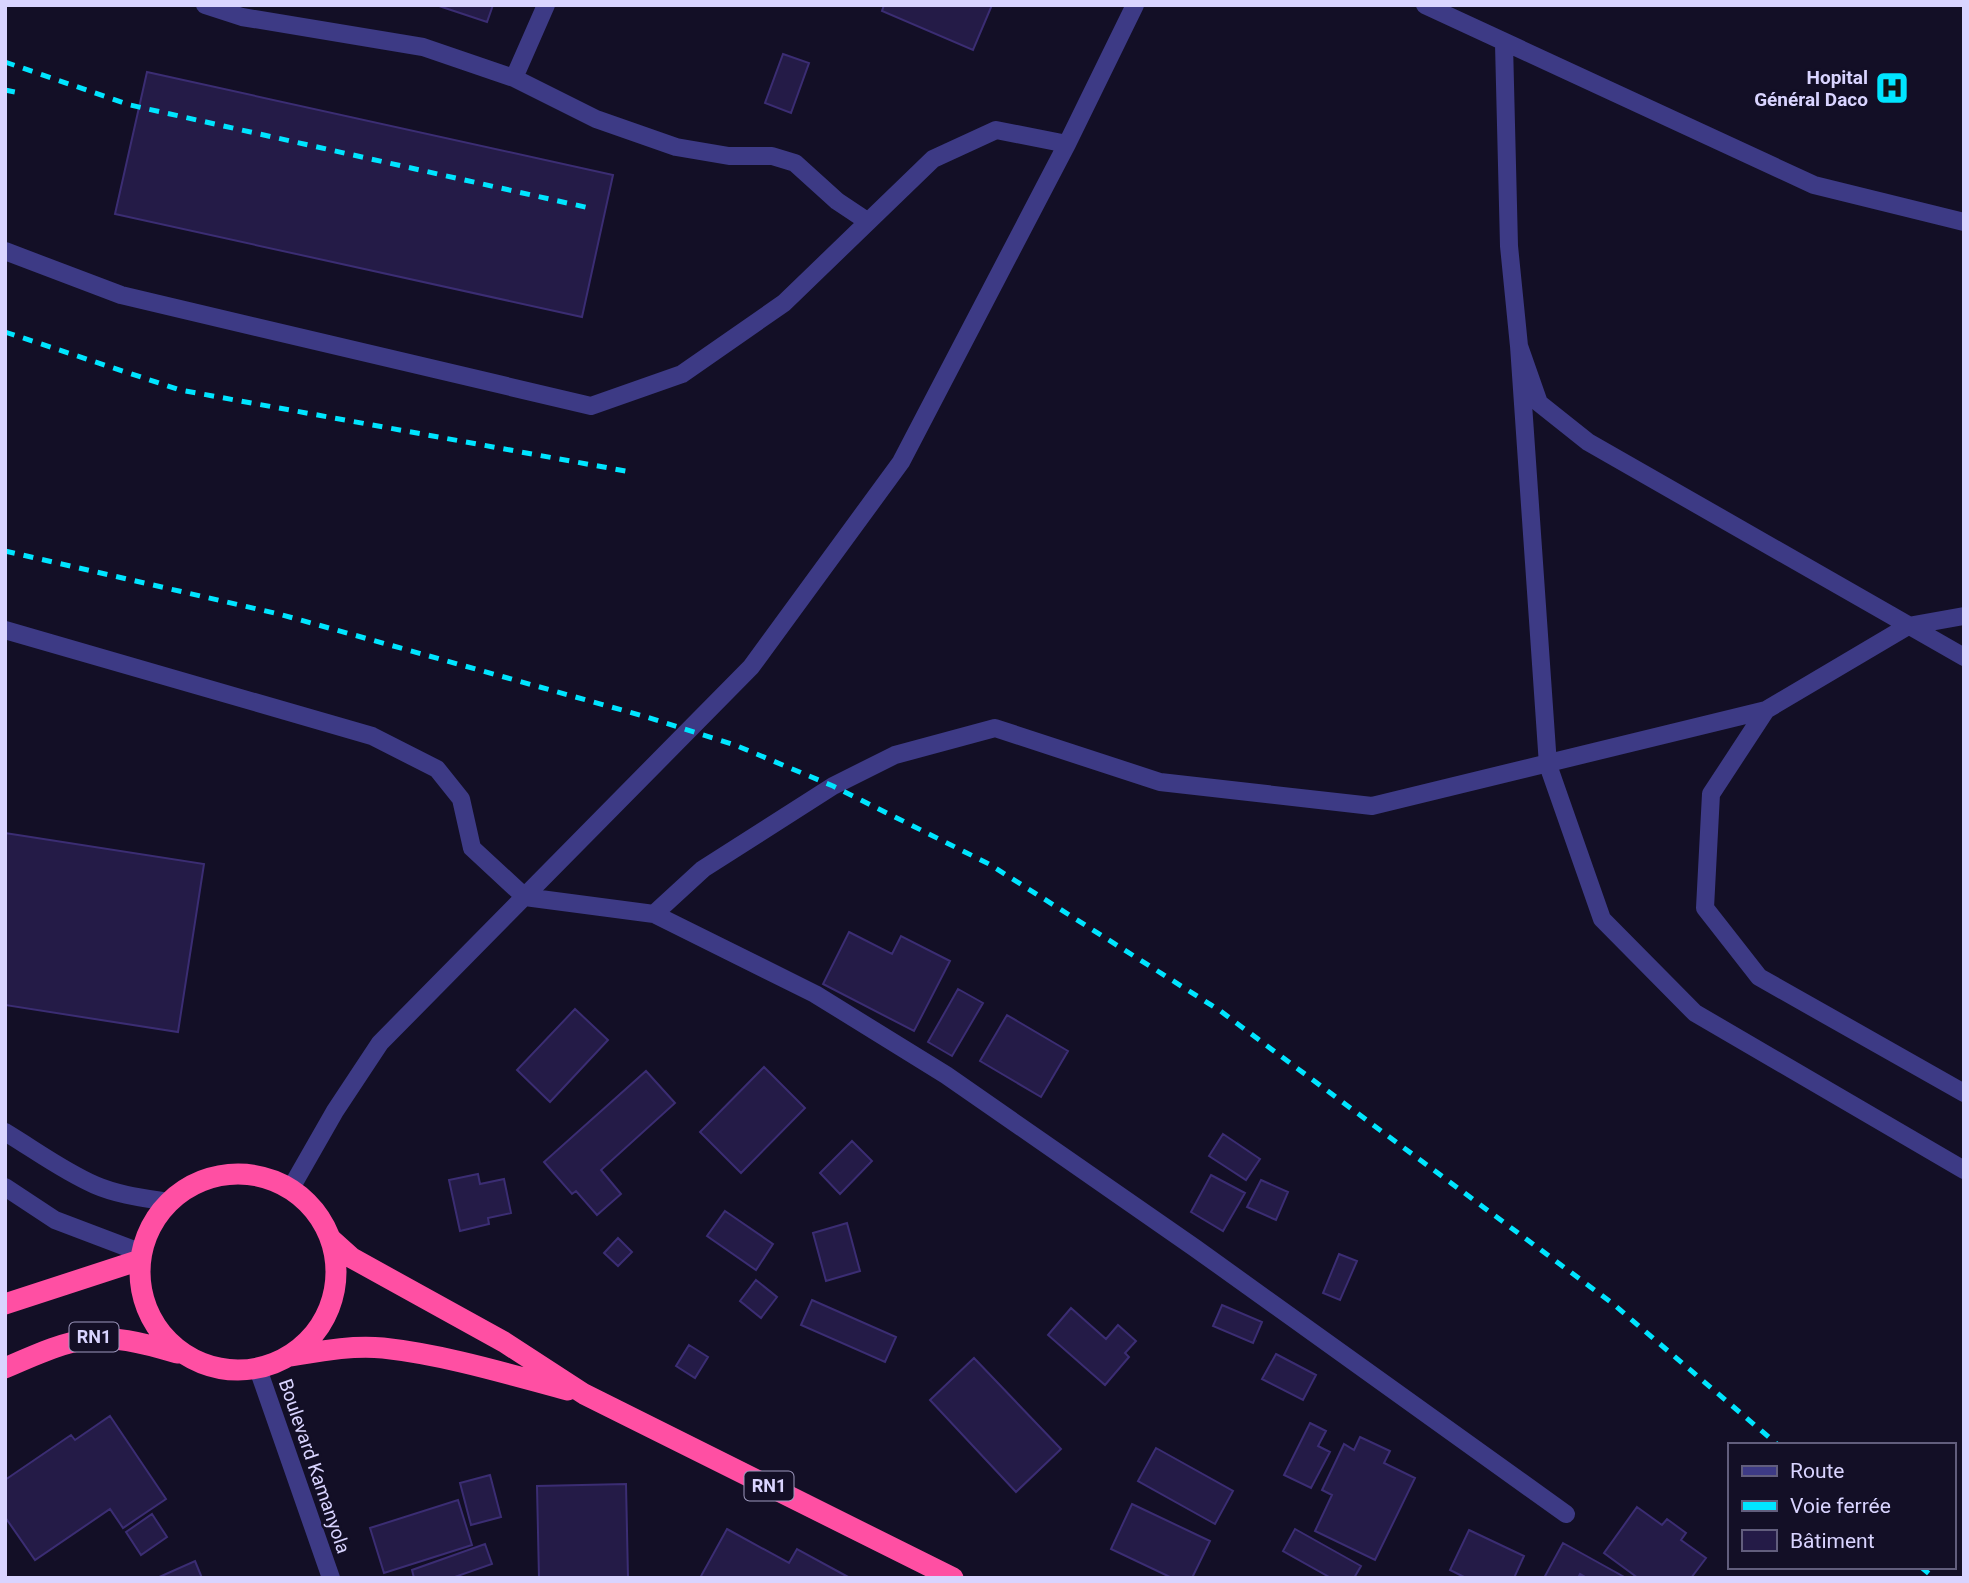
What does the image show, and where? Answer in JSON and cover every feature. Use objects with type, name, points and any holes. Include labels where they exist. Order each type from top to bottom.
[{"type":"highway","points":[[228,1174],[272,1179],[291,1188],[322,1220],[332,1240],[336,1283],[331,1305],[321,1325],[307,1342],[290,1356],[258,1369],[220,1370],[185,1356],[168,1342],[145,1304],[141,1257],[157,1217],[187,1188],[228,1174]]},
{"type":"highway","name":"RN1","points":[[332,1240],[352,1258],[504,1342],[584,1394],[953,1578]]},
{"type":"highway","points":[[5,1304],[141,1257]]},
{"type":"highway","name":"RN1","points":[[5,1368],[53,1347],[91,1337],[128,1338],[185,1356]]},
{"type":"highway","name":"RN1","points":[[290,1356],[341,1348],[381,1348],[443,1359],[584,1394]]},
{"type":"street","points":[[205,5],[242,17],[423,47],[514,78],[596,119],[677,146],[729,156],[772,156],[795,163],[837,201],[867,221]]},
{"type":"street","points":[[514,78],[546,5]]},
{"type":"street","points":[[291,1188],[335,1111],[380,1043],[751,667],[901,462],[1067,144],[1135,5]]},
{"type":"street","points":[[1425,5],[1504,44],[1814,185],[1964,222]]},
{"type":"street","points":[[1504,44],[1509,246],[1519,346],[1548,765],[1602,919],[1695,1013],[1964,1170]]},
{"type":"street","points":[[5,251],[121,295],[591,406],[682,374],[784,303],[933,159],[996,130],[1067,144]]},
{"type":"street","points":[[1519,346],[1539,403],[1588,442],[1964,657]]},
{"type":"street","points":[[654,914],[703,869],[833,786],[895,755],[995,727],[1160,782],[1372,806],[1766,710],[1908,625],[1964,616]]},
{"type":"street","points":[[5,629],[372,736],[437,769],[461,799],[472,848],[525,897],[654,914],[815,994],[946,1075],[1207,1256],[1566,1514]]},
{"type":"street","points":[[1766,710],[1712,794],[1705,908],[1759,977],[1964,1093]]},
{"type":"street","points":[[5,1132],[58,1166],[96,1185],[122,1194],[170,1202]]},
{"type":"street","points":[[5,1187],[55,1220],[141,1257]]},
{"type":"street","name":"Boulevard Kamanyola","points":[[258,1369],[331,1578]]},
{"type":"building","points":[[436,5],[493,5],[487,22]]},
{"type":"building","points":[[884,5],[992,5],[973,50],[882,11]]},
{"type":"building","points":[[783,54],[809,63],[791,113],[765,103]]},
{"type":"building","points":[[147,72],[613,175],[582,317],[115,214]]},
{"type":"building","points":[[5,833],[204,864],[178,1032],[5,1005]]},
{"type":"building","points":[[849,932],[892,954],[901,936],[950,961],[914,1031],[823,984]]},
{"type":"building","points":[[958,989],[983,1003],[952,1056],[928,1042]]},
{"type":"building","points":[[575,1009],[608,1040],[550,1102],[517,1070]]},
{"type":"building","points":[[1007,1015],[1068,1051],[1041,1097],[980,1061]]},
{"type":"building","points":[[764,1067],[805,1108],[741,1173],[700,1132]]},
{"type":"building","points":[[646,1071],[675,1103],[601,1170],[621,1194],[597,1215],[576,1191],[572,1194],[544,1162]]},
{"type":"building","points":[[1223,1134],[1260,1159],[1246,1180],[1209,1156]]},
{"type":"building","points":[[852,1141],[872,1161],[840,1194],[820,1173]]},
{"type":"building","points":[[478,1174],[480,1184],[504,1179],[511,1213],[488,1218],[489,1224],[460,1231],[449,1180]]},
{"type":"building","points":[[1211,1175],[1245,1193],[1223,1231],[1191,1212]]},
{"type":"building","points":[[1261,1180],[1288,1192],[1276,1220],[1247,1207]]},
{"type":"building","points":[[725,1211],[773,1244],[756,1270],[707,1236]]},
{"type":"building","points":[[847,1223],[860,1271],[826,1281],[813,1233]]},
{"type":"building","points":[[618,1238],[632,1252],[618,1266],[604,1253]]},
{"type":"building","points":[[1339,1254],[1357,1261],[1340,1300],[1323,1293]]},
{"type":"building","points":[[756,1280],[777,1297],[761,1318],[740,1301]]},
{"type":"building","points":[[812,1300],[896,1337],[885,1362],[801,1325]]},
{"type":"building","points":[[1222,1305],[1262,1322],[1253,1343],[1213,1326]]},
{"type":"building","points":[[1071,1308],[1106,1339],[1118,1325],[1136,1341],[1125,1353],[1129,1357],[1105,1385],[1048,1335]]},
{"type":"building","points":[[689,1345],[708,1357],[695,1378],[676,1366]]},
{"type":"building","points":[[1276,1354],[1316,1375],[1303,1400],[1262,1379]]},
{"type":"building","points":[[974,1358],[1061,1449],[1016,1492],[930,1400]]},
{"type":"building","points":[[110,1416],[166,1499],[123,1528],[110,1509],[35,1560],[5,1517],[5,1480],[71,1435],[75,1440]]},
{"type":"building","points":[[1310,1423],[1326,1431],[1318,1446],[1330,1452],[1311,1488],[1284,1475]]},
{"type":"building","points":[[1360,1437],[1390,1451],[1384,1463],[1415,1478],[1375,1560],[1315,1531],[1332,1495],[1322,1490],[1344,1444],[1354,1450]]},
{"type":"building","points":[[1156,1448],[1233,1491],[1215,1524],[1138,1481]]},
{"type":"building","points":[[490,1475],[501,1517],[471,1525],[460,1483]]},
{"type":"building","points":[[626,1484],[628,1578],[539,1578],[537,1486]]},
{"type":"building","points":[[458,1500],[472,1545],[384,1573],[370,1528]]},
{"type":"building","points":[[1132,1504],[1210,1541],[1192,1578],[1172,1578],[1111,1549]]},
{"type":"building","points":[[1637,1507],[1662,1525],[1667,1519],[1686,1533],[1681,1540],[1706,1558],[1691,1578],[1638,1578],[1604,1553]]},
{"type":"building","points":[[152,1514],[167,1537],[141,1555],[126,1532]]},
{"type":"building","points":[[727,1529],[789,1563],[797,1549],[850,1578],[700,1578]]},
{"type":"building","points":[[1295,1529],[1361,1566],[1354,1578],[1331,1578],[1283,1551]]},
{"type":"building","points":[[1469,1530],[1524,1556],[1514,1578],[1466,1578],[1450,1570]]},
{"type":"building","points":[[1563,1543],[1626,1578],[1587,1578],[1580,1574],[1578,1578],[1544,1578]]},
{"type":"building","points":[[485,1544],[492,1564],[452,1578],[414,1578],[412,1570]]},
{"type":"building","points":[[195,1561],[202,1578],[157,1578]]},
{"type":"railway","points":[[5,62],[130,105],[594,209]]},
{"type":"railway","points":[[5,90],[15,92]]},
{"type":"railway","points":[[5,332],[180,390],[631,472]]},
{"type":"railway","points":[[5,551],[279,614],[647,717],[735,745],[833,786],[989,864],[1219,1010],[1612,1303],[1776,1443]]},
{"type":"railway","points":[[1923,1569],[1934,1578]]},
{"type":"place","name":"Hopital Général Daco","points":[[1892,88]]}]
